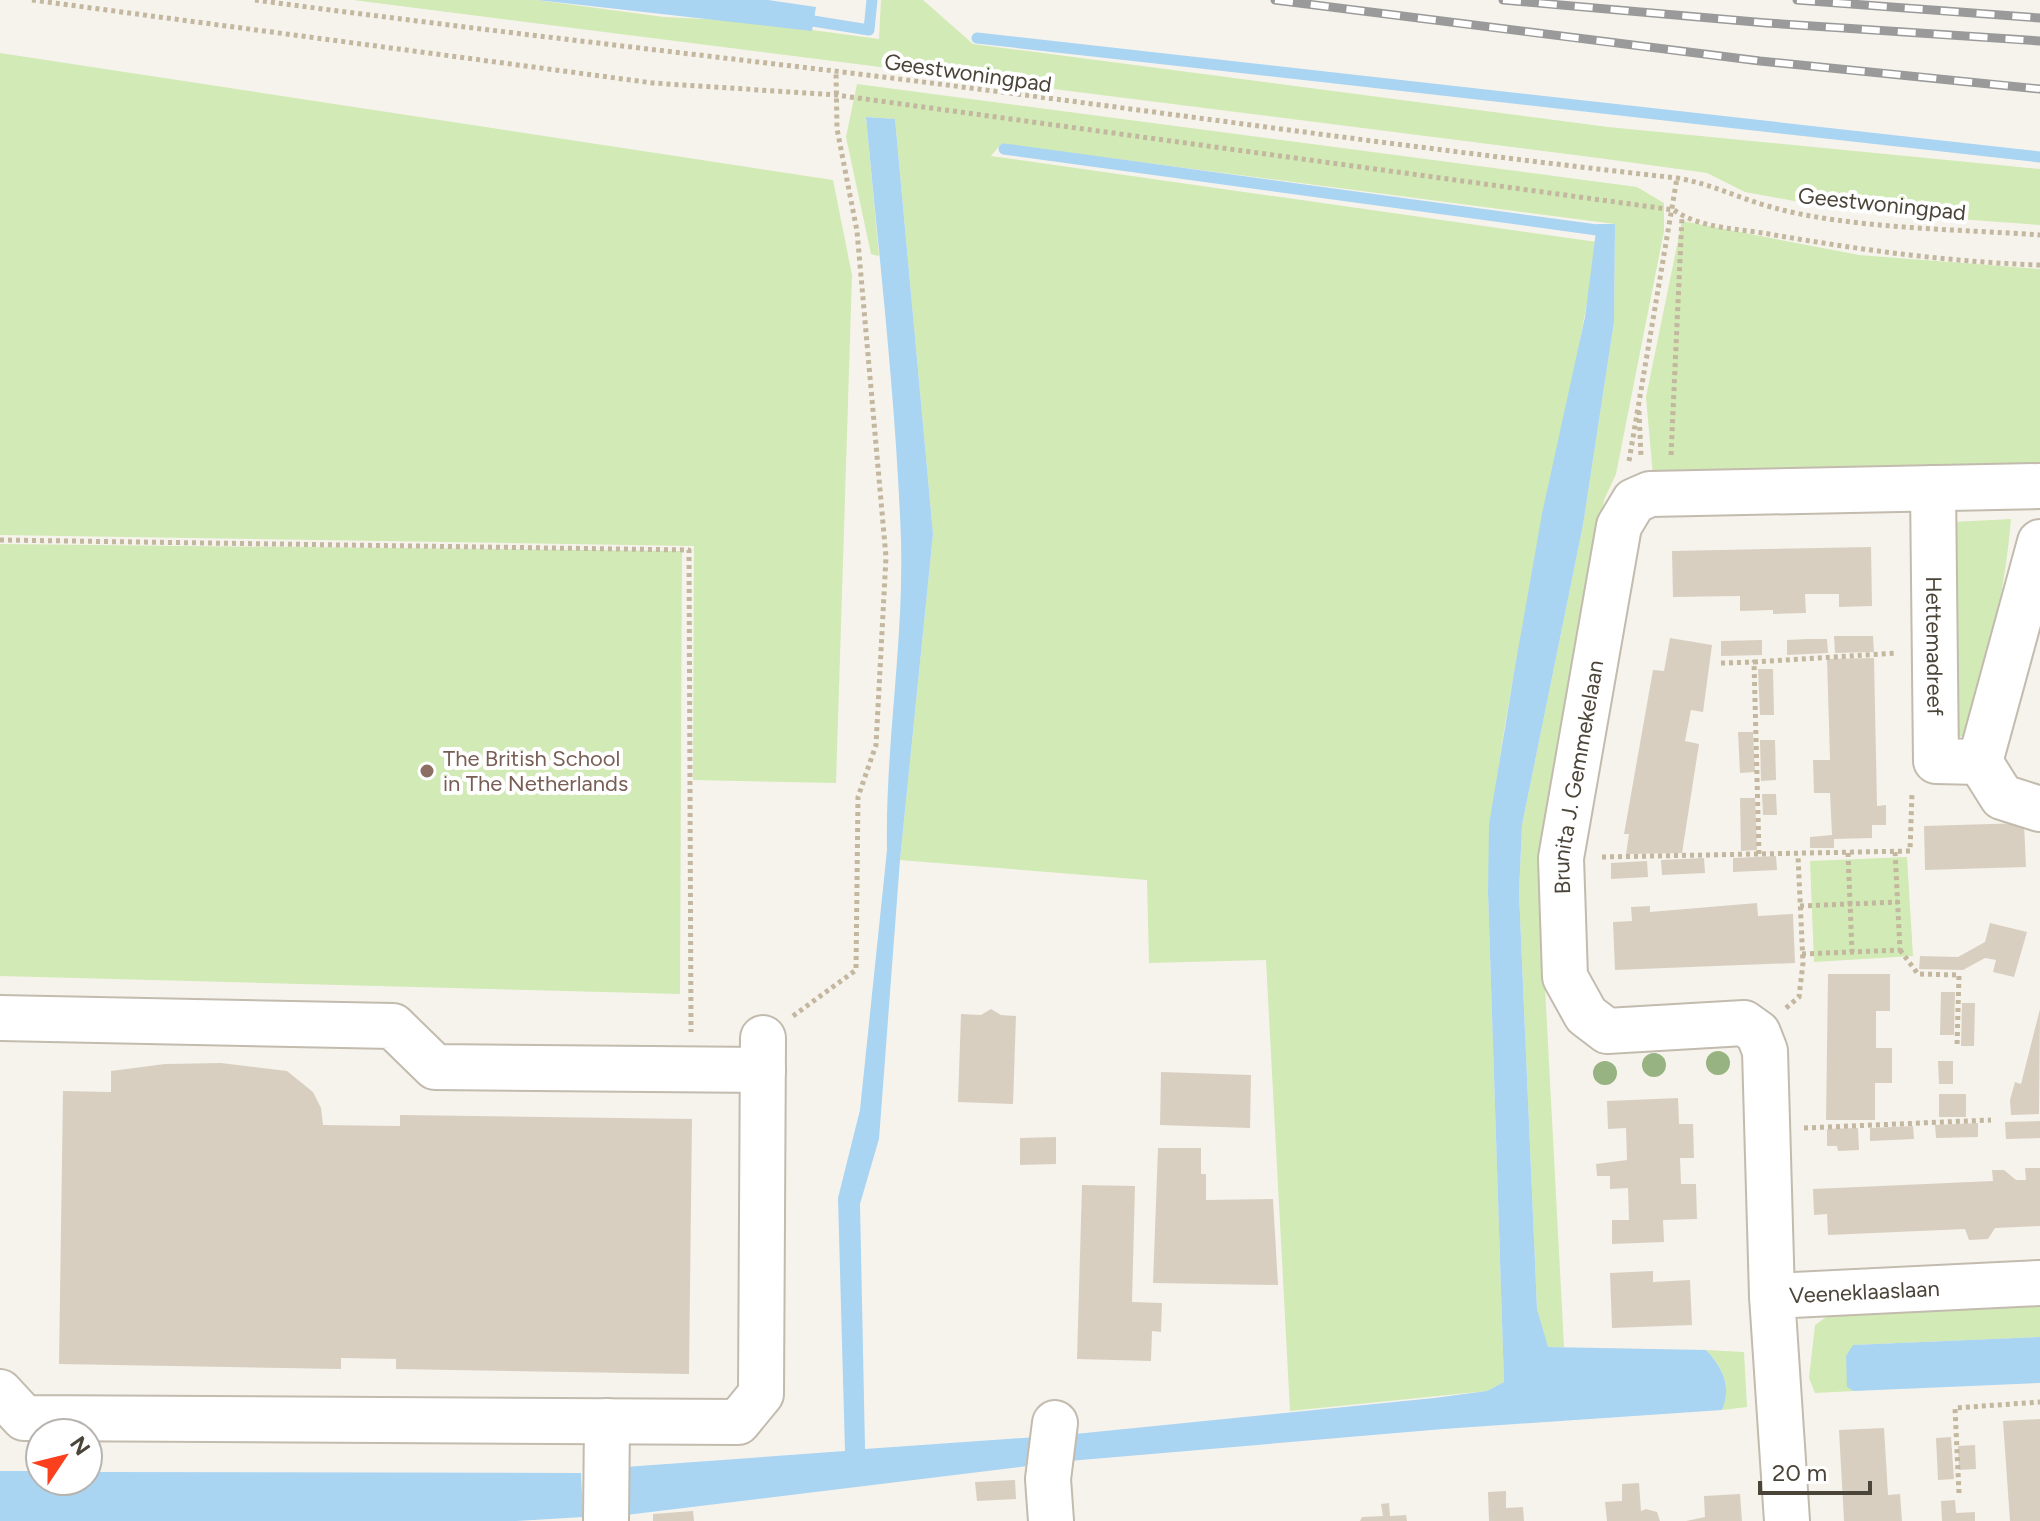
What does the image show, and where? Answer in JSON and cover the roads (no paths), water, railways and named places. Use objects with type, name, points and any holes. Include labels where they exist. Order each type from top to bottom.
[{"type":"street","points":[[1933,488],[2040,486]]},
{"type":"street","name":"Brunita J. Gemmekelaan","points":[[1772,1296],[1765,1051],[1758,1033],[1744,1023],[1607,1031],[1586,1015],[1565,977],[1561,858],[1619,526],[1634,501],[1660,494],[1933,488]]},
{"type":"street","name":"Hettemadreef","points":[[1933,488],[1936,761],[1980,762]]},
{"type":"street","points":[[2040,542],[1980,762],[2002,797],[2040,809]]},
{"type":"street","points":[[0,1018],[393,1026],[435,1067],[692,1070],[763,1054],[761,1394],[738,1422],[24,1418],[0,1392]]},
{"type":"street","name":"Veeneklaaslaan","points":[[1787,1521],[1772,1296],[2040,1283]]},
{"type":"street","points":[[606,1521],[607,1421]]},
{"type":"street","points":[[1050,1500],[1055,1423]]},
{"type":"water","points":[[537,0],[768,0],[816,7],[812,31]]},
{"type":"water","points":[[866,117],[895,119],[933,534],[900,860],[879,1139],[860,1204],[865,1449],[1065,1435],[1434,1398],[1487,1391],[1504,1382],[1488,892],[1489,825],[1542,514],[1585,317],[1597,224],[1615,224],[1614,322],[1583,525],[1522,825],[1519,893],[1537,1309],[1548,1347],[1706,1350],[1724,1378],[1726,1393],[1722,1410],[1443,1429],[1069,1461],[626,1515],[625,1467],[845,1451],[838,1198],[860,1110],[887,850],[901,579],[895,434]]},
{"type":"water","points":[[2040,1337],[2040,1383],[1854,1391],[1847,1387],[1846,1356],[1853,1345]]},
{"type":"water","points":[[0,1471],[24,1471],[24,1497],[104,1497],[104,1472],[581,1473],[583,1517],[516,1521],[0,1521]]},
{"type":"waterway","points":[[813,21],[869,30],[872,0]]},
{"type":"waterway","points":[[977,38],[2040,157]]},
{"type":"waterway","points":[[1004,149],[1597,230]]},
{"type":"railway","points":[[1275,0],[1760,61],[2040,89]]},
{"type":"railway","points":[[1503,0],[1767,23],[2040,41]]},
{"type":"railway","points":[[1797,0],[2040,18]]},
{"type":"place","name":"The British School in The Netherlands","points":[[427,771]]}]
